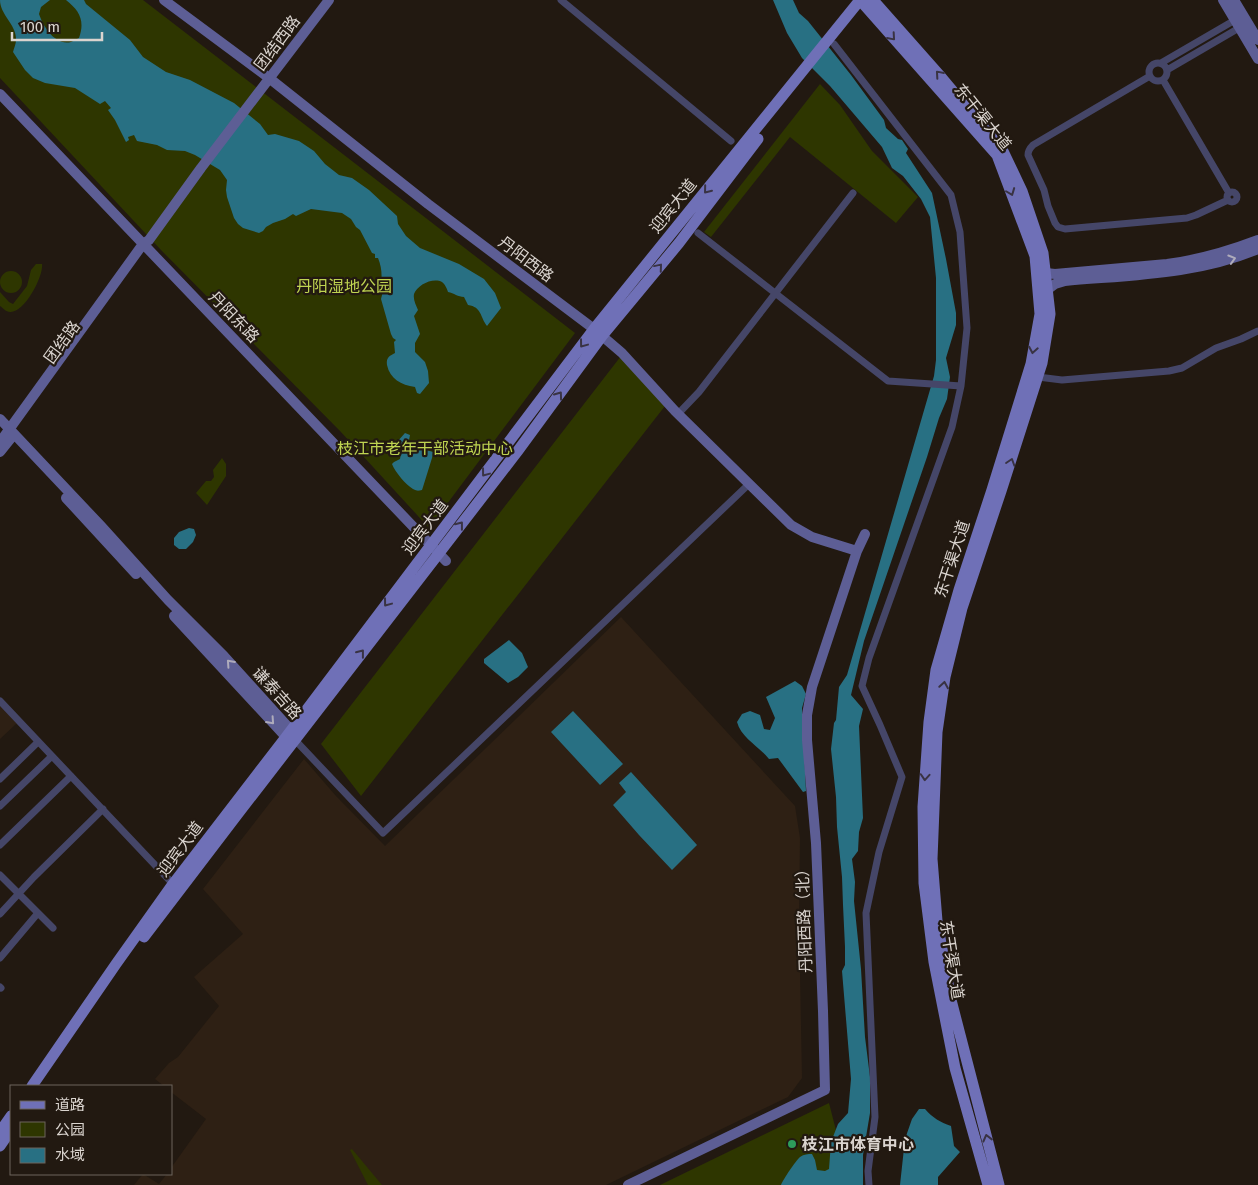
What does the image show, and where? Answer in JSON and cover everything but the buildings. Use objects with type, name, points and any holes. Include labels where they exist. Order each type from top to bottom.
[{"type":"main road","name":"迎宾大道","points":[[33,1085],[173,884],[290,736],[439,553],[517,452],[598,333],[679,243],[806,73],[865,1]]},
{"type":"main road","name":"东干渠大道","points":[[865,1],[996,155],[1035,256],[1036,264],[1040,314],[1031,364],[959,590],[936,670],[929,722],[923,807],[924,883],[934,962],[955,1068],[988,1185]]},
{"type":"main road","name":"东干渠大道","points":[[865,1],[941,77],[1003,151],[1022,191],[1043,253],[1046,273],[1050,314],[1042,363],[962,608],[945,677],[937,732],[932,859],[937,922],[951,1000],[1000,1185]]},
{"type":"main road","name":"迎宾大道","points":[[42,1085],[126,961],[290,736]]},
{"type":"main road","points":[[0,1132],[10,1117]]},
{"type":"main road","points":[[0,1146],[10,1131]]},
{"type":"street","name":"丹阳西路","points":[[164,0],[269,78],[428,204],[622,353],[678,414],[791,525],[812,537],[857,551]]},
{"type":"street","name":"团结西路","points":[[201,168],[329,0]]},
{"type":"street","points":[[561,0],[731,141]]},
{"type":"street","points":[[1222,0],[1258,59]]},
{"type":"street","points":[[1234,0],[1258,40]]},
{"type":"street","points":[[1237,24],[1167,70],[1163,80],[1156,81],[1150,76],[1151,66],[1157,63],[1161,64],[1237,24]]},
{"type":"street","points":[[828,47],[951,195],[960,232],[967,328],[961,386],[952,426],[870,658],[862,686],[902,777],[879,852],[866,913],[874,1117],[868,1171],[869,1185]]},
{"type":"street","points":[[1161,64],[1167,70]]},
{"type":"street","points":[[1150,76],[1030,148],[1028,156],[1044,190],[1048,206],[1058,227],[1065,230],[1187,218],[1196,215],[1229,196],[1163,80]]},
{"type":"street","name":"丹阳东路","points":[[0,94],[146,244],[439,553]]},
{"type":"street","name":"团结路","points":[[0,452],[7,434],[201,168]]},
{"type":"street","points":[[678,414],[699,392],[853,192]]},
{"type":"street","points":[[698,233],[888,381],[961,386]]},
{"type":"street","points":[[1036,264],[1040,271],[1055,274],[1184,262],[1231,250],[1258,240]]},
{"type":"street","points":[[1047,290],[1055,284],[1065,281],[1150,274],[1214,264],[1258,249]]},
{"type":"street","points":[[1038,377],[1062,380],[1169,371],[1182,368],[1216,348],[1258,331]]},
{"type":"street","name":"谦泰吉路","points":[[0,419],[7,434],[101,526],[168,600],[224,656],[290,736]]},
{"type":"street","points":[[290,736],[383,833],[749,484]]},
{"type":"street","name":"丹阳西路（北）","points":[[628,1185],[825,1090],[816,843],[807,740],[807,715],[812,687],[857,551],[865,534]]},
{"type":"street","points":[[0,701],[173,884]]},
{"type":"street","points":[[0,778],[38,742]]},
{"type":"street","points":[[0,806],[52,756]]},
{"type":"street","points":[[0,845],[71,776]]},
{"type":"street","points":[[0,914],[102,809]]},
{"type":"street","points":[[0,875],[53,928]]},
{"type":"street","points":[[0,958],[38,913]]},
{"type":"shaded area","points":[[621,617],[795,806],[800,838],[799,921],[802,1078],[788,1097],[606,1185],[134,1185],[142,1175],[159,1184],[166,1175],[172,1175],[172,1167],[206,1119],[172,1093],[172,1085],[163,1085],[155,1079],[169,1063],[178,1057],[219,1006],[194,977],[243,934],[203,889],[304,759],[336,796],[385,846]]},
{"type":"shaded area","points":[[0,705],[17,723],[0,739]]},
{"type":"green space","name":"丹阳湿地公园","points":[[0,0],[143,0],[575,333],[429,528],[340,431],[161,250],[0,78]]},
{"type":"green space","points":[[820,84],[840,105],[872,151],[918,197],[896,223],[790,137],[711,237],[704,232]]},
{"type":"green space","points":[[36,264],[42,264],[42,269],[37,284],[27,300],[16,311],[6,311],[0,306],[0,292],[13,304],[27,286],[31,270]]},
{"type":"green space","points":[[11,271],[19,274],[22,282],[19,290],[11,293],[3,290],[0,282],[3,274]]},
{"type":"green space","points":[[621,356],[665,406],[361,796],[321,744]]},
{"type":"green space","points":[[222,458],[226,464],[226,476],[207,505],[196,493],[206,481],[211,481],[214,477],[213,470]]},
{"type":"green space","name":"枝江市体育中心","points":[[829,1103],[850,1185],[660,1185]]},
{"type":"green space","points":[[352,1149],[382,1185],[368,1185],[350,1150]]},
{"type":"water","points":[[0,0],[50,0],[41,7],[39,14],[43,24],[55,38],[60,41],[71,42],[79,38],[81,21],[78,12],[66,0],[84,0],[86,4],[130,40],[143,57],[166,72],[190,80],[234,103],[260,124],[268,135],[275,134],[299,141],[314,151],[325,164],[339,175],[352,178],[369,190],[397,216],[398,224],[406,236],[420,248],[459,264],[484,279],[495,293],[501,308],[487,326],[476,308],[468,305],[464,297],[448,292],[442,282],[430,281],[418,288],[414,296],[418,310],[414,316],[420,334],[415,343],[415,352],[425,362],[429,383],[420,394],[417,393],[415,387],[405,385],[393,378],[388,370],[387,361],[395,353],[394,342],[396,340],[391,334],[381,299],[384,285],[381,285],[380,265],[378,258],[375,258],[375,254],[372,253],[360,230],[351,219],[342,213],[311,209],[296,216],[293,214],[273,223],[259,233],[243,228],[234,218],[227,197],[227,180],[220,170],[195,155],[185,151],[167,150],[157,145],[137,141],[134,135],[128,137],[129,140],[126,142],[108,110],[111,108],[105,101],[100,104],[75,88],[45,83],[33,78],[13,52],[16,35]]},
{"type":"water","points":[[773,0],[793,0],[799,13],[808,21],[851,75],[884,120],[886,128],[898,139],[902,140],[908,149],[906,153],[932,193],[956,313],[956,325],[946,358],[950,377],[947,399],[864,641],[851,695],[863,709],[859,726],[863,818],[859,832],[858,851],[852,859],[865,1037],[870,1077],[870,1113],[863,1155],[863,1185],[781,1185],[795,1162],[804,1155],[812,1154],[817,1170],[825,1171],[829,1169],[831,1142],[838,1124],[848,1113],[851,1079],[842,971],[845,965],[845,947],[842,877],[831,749],[839,687],[847,675],[934,376],[936,360],[936,278],[930,217],[921,199],[903,176],[892,168],[882,147],[830,86],[802,58],[787,33]]},
{"type":"water","points":[[405,433],[410,435],[410,445],[433,452],[422,490],[418,491],[407,485],[392,464],[400,459],[401,453],[397,442]]},
{"type":"water","points":[[189,528],[194,529],[196,535],[193,542],[186,549],[179,549],[174,545],[174,538],[179,532]]},
{"type":"water","points":[[509,640],[522,653],[528,667],[518,677],[508,683],[484,663],[484,659]]},
{"type":"water","points":[[795,681],[802,686],[806,694],[802,708],[806,791],[803,792],[778,758],[769,759],[742,733],[737,722],[742,714],[750,711],[760,715],[764,729],[770,730],[775,718],[766,697]]},
{"type":"water","points":[[573,711],[623,764],[600,785],[551,732]]},
{"type":"water","points":[[631,772],[697,845],[672,870],[613,805],[626,792],[619,783]]},
{"type":"water","points":[[919,1109],[925,1109],[943,1123],[951,1126],[954,1146],[960,1152],[938,1177],[938,1185],[900,1185],[905,1139],[912,1119]]},
{"type":"place","name":"枝江市体育中心","points":[[792,1144]]},
{"type":"park label","name":"枝江市老年干部活动中心","points":[[425,448]]}]
